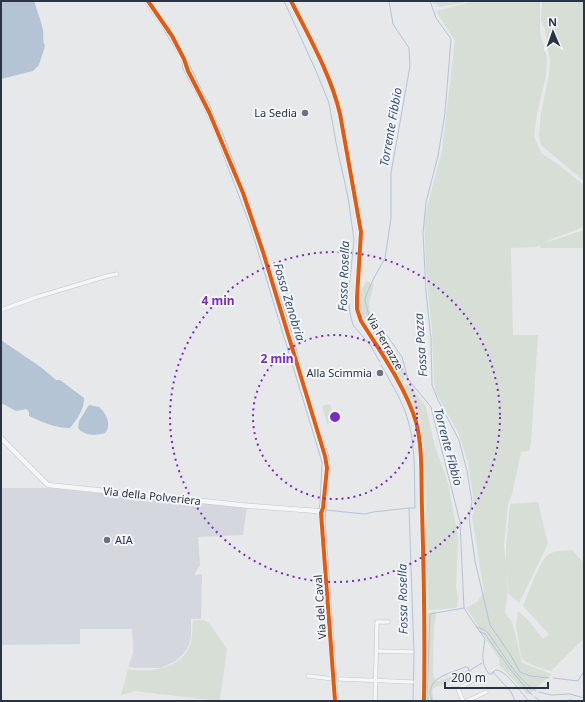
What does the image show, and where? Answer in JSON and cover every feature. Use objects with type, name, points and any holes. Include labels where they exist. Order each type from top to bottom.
[{"type":"street","name":"Via Ferrazze","points":[[291,1],[337,98],[361,232],[361,252],[357,297],[361,321],[403,391],[417,428],[421,489],[424,601],[424,701]]},
{"type":"street","points":[[1,310],[37,297],[117,274]]},
{"type":"street","name":"Via della Polveriera","points":[[1,438],[48,485],[317,511],[321,513]]},
{"type":"street","name":"Via del Caval","points":[[321,513],[337,679],[335,701]]},
{"type":"street","points":[[375,701],[377,622],[388,622]]},
{"type":"street","points":[[377,651],[412,652]]},
{"type":"street","points":[[308,676],[337,679],[412,682]]},
{"type":"street","points":[[463,701],[458,689],[475,679]]},
{"type":"street","points":[[467,701],[486,692]]},
{"type":"shaded area","points":[[428,1],[466,1],[439,7]]},
{"type":"shaded area","points":[[469,1],[540,1],[540,32],[547,58],[546,77],[537,113],[534,136],[541,153],[584,185],[584,227],[542,244],[584,230],[584,248],[540,248],[540,245],[536,247],[511,248],[513,335],[538,335],[531,442],[529,451],[521,452],[512,494],[508,503],[504,546],[506,562],[510,504],[538,502],[548,544],[519,603],[509,594],[506,564],[508,591],[505,613],[512,622],[522,663],[552,674],[528,695],[499,665],[499,659],[466,608],[477,602],[484,592],[472,516],[475,509],[468,462],[458,432],[436,393],[434,382],[424,218],[442,151],[455,41],[436,11],[467,3]]},
{"type":"shaded area","points":[[542,1],[584,1],[584,181],[541,145],[539,135],[541,113],[549,75],[550,61],[545,29],[541,20]]},
{"type":"shaded area","points":[[367,281],[374,285],[369,304],[370,311],[387,343],[390,344],[391,349],[396,352],[404,367],[405,376],[403,383],[399,382],[395,360],[380,346],[360,310],[361,291]]},
{"type":"shaded area","points":[[406,384],[414,391],[426,407],[434,443],[448,483],[458,537],[456,587],[458,598],[457,607],[454,608],[428,609],[425,455],[420,419],[405,386]]},
{"type":"shaded area","points":[[330,404],[335,422],[327,424],[322,406]]},
{"type":"shaded area","name":"AIA","points":[[1,488],[48,488],[247,507],[243,535],[198,537],[200,565],[194,575],[202,574],[201,619],[191,619],[191,637],[189,645],[184,653],[176,661],[161,668],[135,668],[128,667],[133,654],[132,629],[80,629],[80,644],[1,645]]},
{"type":"shaded area","points":[[572,550],[582,561],[584,560],[584,638],[551,671],[526,662],[521,656],[516,626],[518,611],[529,621],[543,639],[549,634],[523,606],[537,571],[548,555],[554,552]]},
{"type":"shaded area","points":[[435,611],[434,678],[437,681],[440,681],[470,669],[472,672],[433,688],[432,692],[434,701],[426,701],[428,639],[426,618],[428,613]]},
{"type":"shaded area","points":[[193,620],[208,622],[227,649],[219,701],[136,691],[121,695],[128,669],[147,670],[166,667],[181,658],[187,651],[191,642]]},
{"type":"water","points":[[1,1],[34,1],[42,26],[45,46],[39,65],[33,71],[1,79]]},
{"type":"water","points":[[1,340],[56,380],[60,380],[84,398],[82,410],[70,428],[49,424],[29,416],[27,409],[16,411],[1,403]]},
{"type":"water","points":[[89,405],[99,407],[104,412],[108,423],[105,433],[90,435],[83,433],[78,428],[79,421]]},
{"type":"waterway","points":[[144,1],[161,25],[182,60],[183,69],[203,106],[217,138],[250,225],[322,462],[319,509],[321,509]]},
{"type":"waterway","name":"Fossa Zenobria","points":[[151,1],[171,31],[189,64],[223,134],[245,192],[293,336],[309,400],[329,457],[325,521],[338,701]]},
{"type":"waterway","name":"Fossa Rosella","points":[[284,1],[329,103],[348,197],[354,240],[348,298],[350,313],[353,325],[370,345],[380,362]]},
{"type":"waterway","name":"Torrente Fibbio","points":[[389,1],[393,24],[409,48],[410,66],[391,173],[391,218],[385,258],[374,278],[365,300],[369,316],[386,334],[402,357],[408,379],[431,407],[460,522],[464,608],[485,639],[483,662],[486,670],[489,674],[492,674],[493,672],[511,692],[515,701]]},
{"type":"waterway","name":"Fossa Pozza","points":[[430,1],[436,18],[451,39],[445,113],[438,156],[426,202],[423,233],[426,292],[431,339],[432,385],[438,400],[459,440],[467,471],[472,502],[469,518],[475,561],[490,625],[510,654],[520,672],[530,676],[549,678]]},
{"type":"waterway","name":"Fossa Rosella","points":[[381,365],[404,408],[413,444],[415,508],[409,508],[414,654],[413,701]]},
{"type":"waterway","points":[[325,510],[365,514],[409,508]]},
{"type":"waterway","points":[[427,701],[430,614],[464,608]]},
{"type":"waterway","points":[[476,627],[485,630],[489,634],[516,673],[536,691]]},
{"type":"waterway","points":[[479,631],[485,634],[510,669],[532,695]]},
{"type":"waterway","points":[[432,701],[430,693],[431,687],[439,678],[465,667],[468,667],[469,671],[482,663]]},
{"type":"waterway","name":"Torrente Fibbio","points":[[493,672],[496,670],[504,674],[528,700]]},
{"type":"waterway","name":"Fossa Pozza","points":[[553,678],[578,681],[584,671]]},
{"type":"waterway","points":[[539,692],[551,695],[570,694],[584,698]]},
{"type":"waterway","points":[[535,697],[540,701]]},
{"type":"waterway","points":[[562,701],[576,701]]},
{"type":"cycle path","points":[[148,1],[172,36],[184,59],[188,71],[209,112],[243,193],[263,252],[325,456],[327,468],[323,508],[321,513],[335,701]]},
{"type":"cycle path","points":[[291,1],[325,71],[340,114],[361,232],[357,309],[361,321],[392,370],[406,396],[416,422],[420,442],[423,558],[424,701]]},
{"type":"place","name":"La Sedia","points":[[305,113]]},
{"type":"place","name":"Alla Scimmia","points":[[380,373]]},
{"type":"place","name":"AIA","points":[[107,540]]}]
